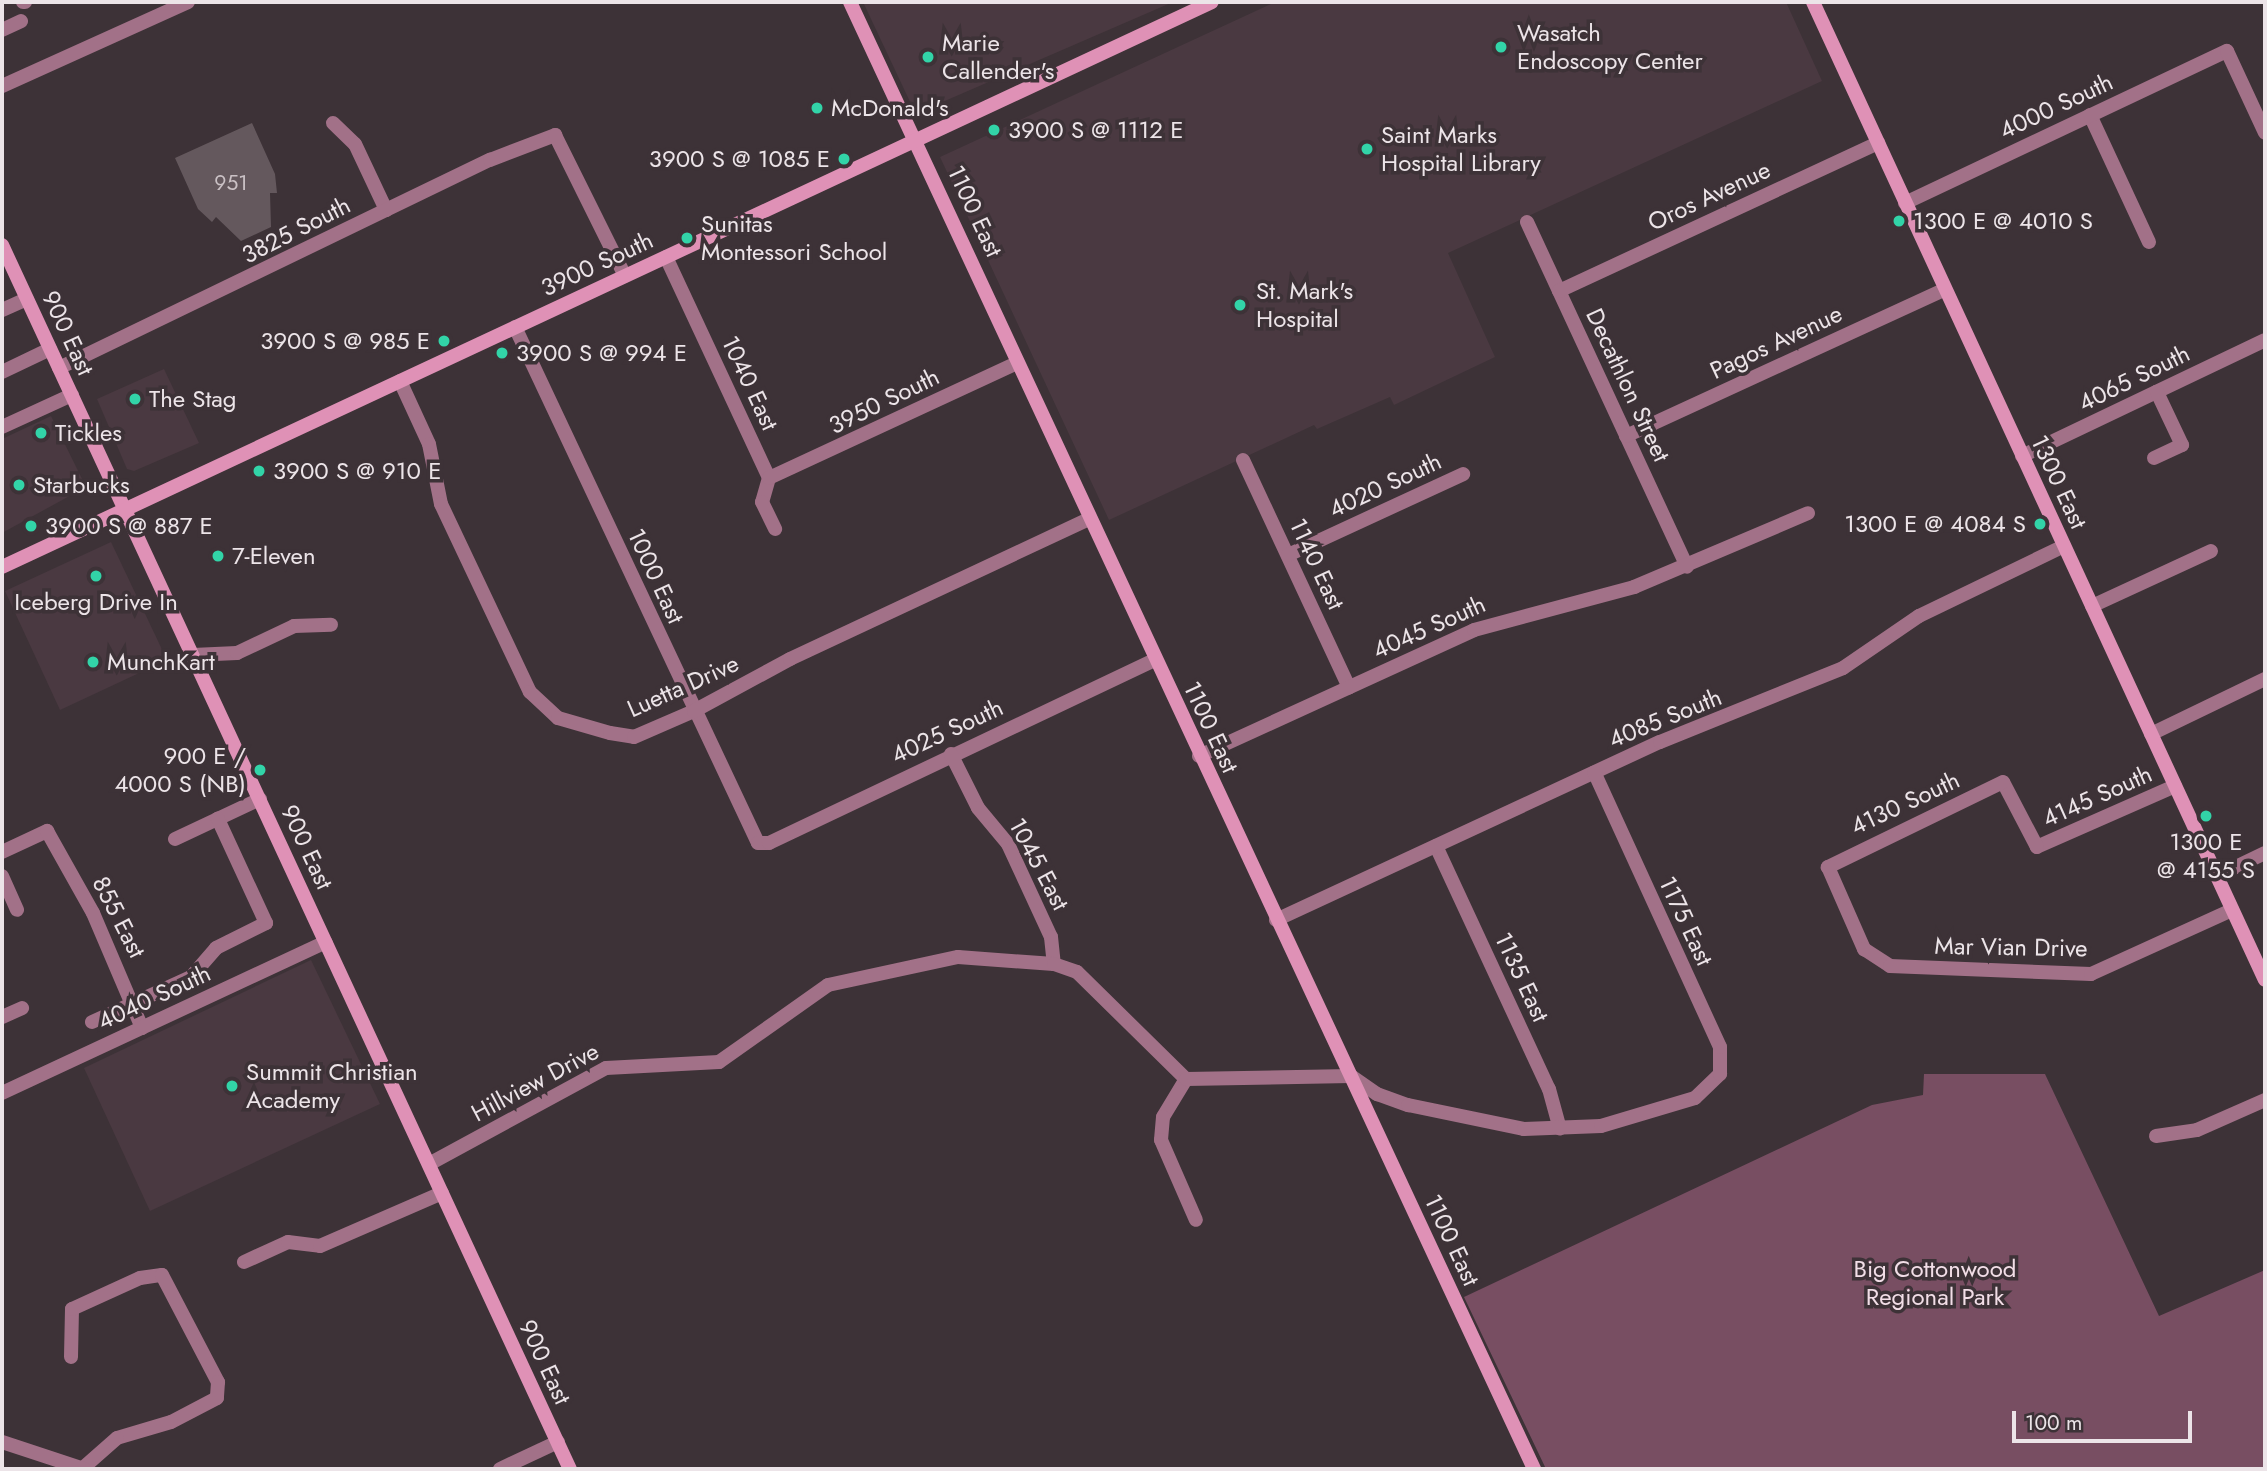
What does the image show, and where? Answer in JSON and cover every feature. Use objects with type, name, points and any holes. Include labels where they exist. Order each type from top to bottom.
[{"type":"main road","name":"1100 East","points":[[850,2],[917,139],[1087,520],[1534,1469]]},
{"type":"main road","name":"3900 South","points":[[2,567],[1212,2]]},
{"type":"main road","name":"1300 East","points":[[1813,2],[2265,980]]},
{"type":"main road","name":"900 East","points":[[3,249],[570,1469]]},
{"type":"street","points":[[2,86],[188,2]]},
{"type":"street","points":[[2,30],[21,21]]},
{"type":"street","name":"4000 South","points":[[1905,203],[2227,51],[2265,133]]},
{"type":"street","points":[[2090,115],[2149,242]]},
{"type":"street","points":[[333,123],[355,145],[386,209]]},
{"type":"street","name":"3825 South","points":[[59,368],[386,209],[555,135],[625,276]]},
{"type":"street","name":"Oros Avenue","points":[[1559,291],[1878,143]]},
{"type":"street","name":"Decathlon Street","points":[[1527,222],[1688,567]]},
{"type":"street","name":"1040 East","points":[[666,257],[769,478],[762,502],[775,529]]},
{"type":"street","name":"Pagos Avenue","points":[[1626,436],[1945,289]]},
{"type":"street","points":[[2,310],[27,299]]},
{"type":"street","name":"1000 East","points":[[515,327],[758,843]]},
{"type":"street","name":"4065 South","points":[[2022,456],[2265,340]]},
{"type":"street","points":[[2,372],[50,349]]},
{"type":"street","name":"3950 South","points":[[769,478],[1017,363]]},
{"type":"street","name":"Luetta Drive","points":[[400,381],[429,444],[447,517],[521,677],[545,709],[580,726],[634,737],[694,711],[790,659],[1087,520]]},
{"type":"street","points":[[2154,458],[2182,445],[2157,392]]},
{"type":"street","points":[[2,427],[72,395]]},
{"type":"street","name":"1140 East","points":[[1243,460],[1349,687]]},
{"type":"street","name":"4020 South","points":[[1288,555],[1464,474]]},
{"type":"street","name":"4045 South","points":[[1199,756],[1506,619],[1609,595],[1688,567],[1808,513]]},
{"type":"street","name":"4085 South","points":[[1276,920],[1594,772],[1843,668],[1919,616],[2064,546]]},
{"type":"street","points":[[2092,606],[2211,551]]},
{"type":"street","points":[[192,655],[237,653],[294,626],[331,625]]},
{"type":"street","name":"4025 South","points":[[758,843],[769,843],[951,754],[1155,660]]},
{"type":"street","points":[[2151,734],[2265,679]]},
{"type":"street","name":"1045 East","points":[[951,754],[978,808],[1012,853],[1051,937],[1054,964]]},
{"type":"street","name":"1175 East","points":[[1560,1129],[1625,1122],[1710,1088],[1720,1074],[1720,1047],[1594,772]]},
{"type":"street","name":"4130 South","points":[[1864,949],[1828,867],[2003,782],[2037,847]]},
{"type":"street","name":"4145 South","points":[[2037,847],[2175,786]]},
{"type":"street","points":[[174,839],[260,799]]},
{"type":"street","points":[[92,1022],[198,972],[216,948],[266,923],[218,819]]},
{"type":"street","name":"855 East","points":[[2,852],[47,831],[93,913],[142,1028]]},
{"type":"street","name":"1135 East","points":[[1437,846],[1549,1089],[1560,1129]]},
{"type":"street","points":[[2217,876],[2265,853]]},
{"type":"street","points":[[2,876],[17,910]]},
{"type":"street","name":"Mar Vian Drive","points":[[1864,949],[1890,966],[2091,974],[2232,910]]},
{"type":"street","name":"4040 South","points":[[2,1093],[326,942]]},
{"type":"street","name":"Hillview Drive","points":[[429,1164],[615,1065],[695,1064],[729,1058],[811,993],[846,979],[958,957],[1054,964],[1092,984],[1186,1079]]},
{"type":"street","points":[[2,1017],[22,1008]]},
{"type":"street","points":[[1196,1220],[1161,1140],[1163,1117],[1186,1079],[1351,1076],[1377,1094],[1468,1120],[1560,1129]]},
{"type":"street","points":[[2156,1136],[2197,1130],[2265,1100]]},
{"type":"street","points":[[244,1262],[288,1242],[320,1246],[442,1193]]},
{"type":"street","points":[[2,1442],[84,1469],[110,1442],[217,1398],[218,1382],[162,1275],[140,1278],[72,1310],[71,1357]]},
{"type":"street","points":[[500,1469],[558,1442]]},
{"type":"shaded area","points":[[863,2],[1173,2],[924,110],[912,106]]},
{"type":"shaded area","name":"St. Mark's Hospital","points":[[1275,2],[1786,2],[1822,81],[1448,253],[1495,357],[1394,405],[1390,397],[1317,429],[1314,425],[1109,520],[940,157]]},
{"type":"shaded area","points":[[164,369],[199,443],[134,471],[127,469],[97,399]]},
{"type":"shaded area","points":[[51,416],[86,487],[2,533],[2,439]]},
{"type":"shaded area","points":[[111,542],[167,660],[60,710],[5,591]]},
{"type":"shaded area","name":"Summit Christian Academy","points":[[311,960],[380,1104],[150,1211],[84,1068]]},
{"type":"green space","name":"Big Cottonwood Regional Park","points":[[1924,1074],[2045,1074],[2159,1316],[2265,1270],[2265,1469],[1546,1469],[1464,1297],[1872,1105],[1923,1095]]},
{"type":"building","points":[[252,123],[275,174],[277,193],[270,193],[271,227],[241,241],[216,217],[212,222],[198,209],[175,158]]},
{"type":"place","name":"Wasatch Endoscopy Center","points":[[1501,47]]},
{"type":"place","name":"Marie Callender's","points":[[928,57]]},
{"type":"place","name":"McDonald's","points":[[817,108]]},
{"type":"place","name":"3900 S @ 1112 E","points":[[994,130]]},
{"type":"place","name":"Saint Marks Hospital Library","points":[[1367,149]]},
{"type":"place","name":"3900 S @ 1085 E","points":[[844,159]]},
{"type":"place","name":"1300 E @ 4010 S","points":[[1899,221]]},
{"type":"place","name":"Sunitas Montessori School","points":[[687,238]]},
{"type":"place","name":"St. Mark's Hospital","points":[[1240,305]]},
{"type":"place","name":"3900 S @ 985 E","points":[[444,341]]},
{"type":"place","name":"3900 S @ 994 E","points":[[502,353]]},
{"type":"place","name":"The Stag","points":[[135,399]]},
{"type":"place","name":"Tickles","points":[[41,433]]},
{"type":"place","name":"3900 S @ 910 E","points":[[259,471]]},
{"type":"place","name":"Starbucks","points":[[19,485]]},
{"type":"place","name":"1300 E @ 4084 S","points":[[2040,524]]},
{"type":"place","name":"3900 S @ 887 E","points":[[31,526]]},
{"type":"place","name":"7-Eleven","points":[[218,556]]},
{"type":"place","name":"Iceberg Drive In","points":[[96,576]]},
{"type":"place","name":"MunchKart","points":[[93,662]]},
{"type":"place","name":"900 E / 4000 S (NB)","points":[[260,770]]},
{"type":"place","name":"1300 E @ 4155 S","points":[[2206,816]]},
{"type":"place","name":"Summit Christian Academy","points":[[232,1086]]}]
